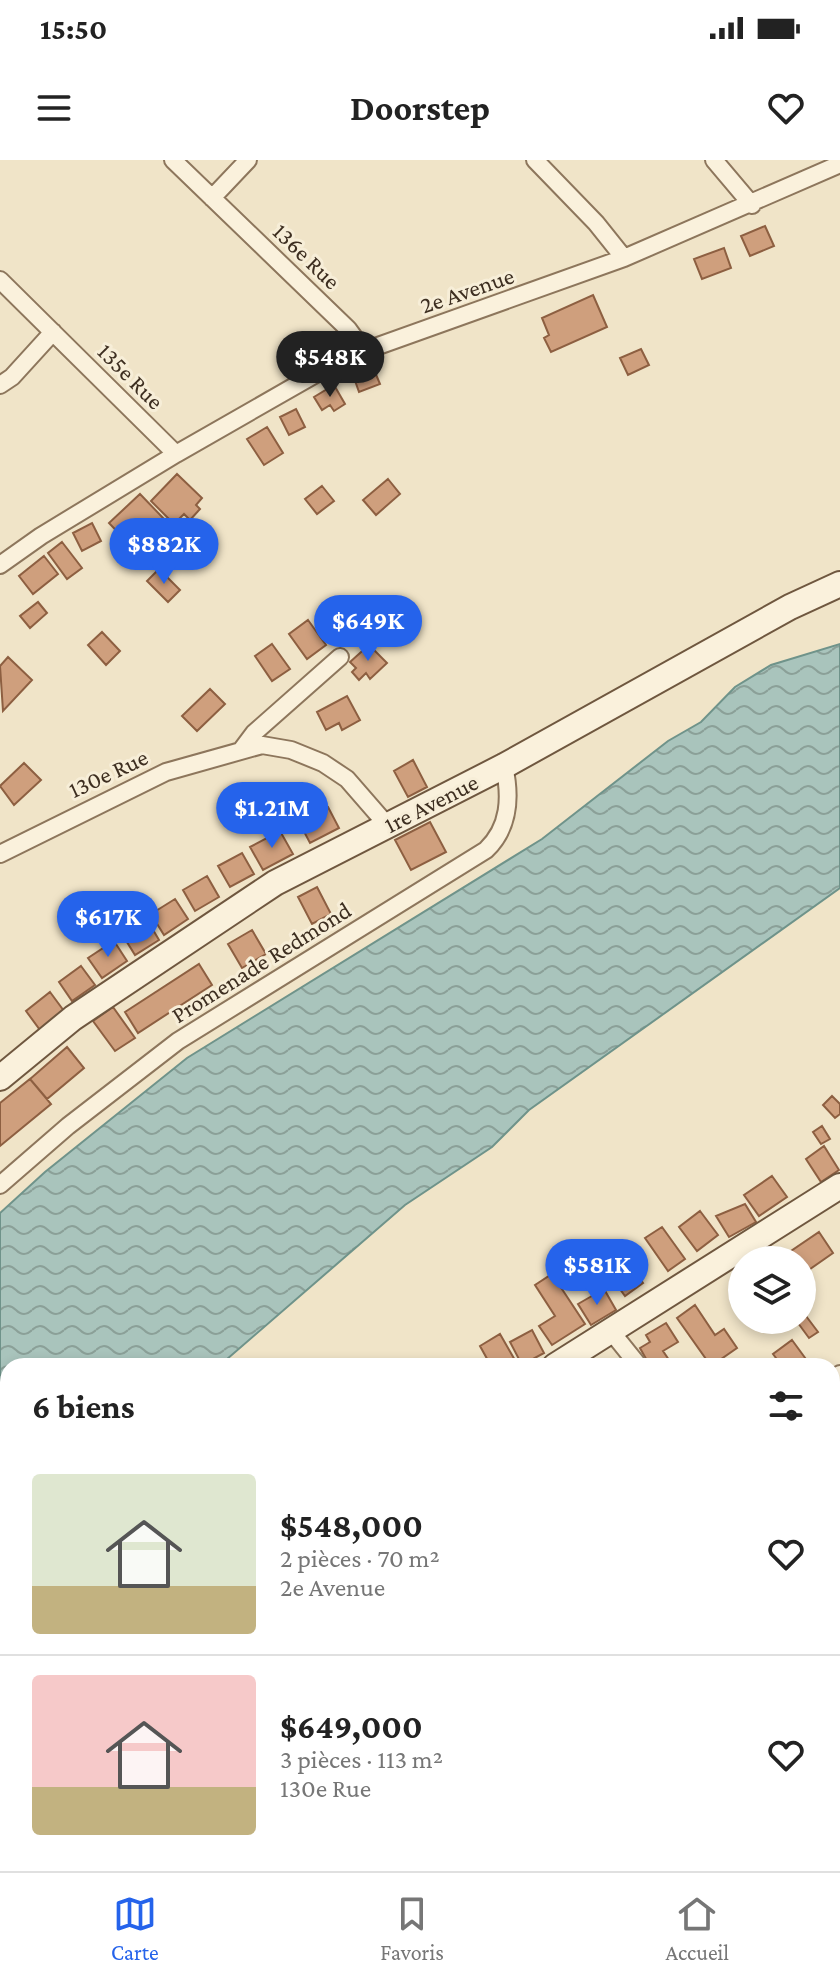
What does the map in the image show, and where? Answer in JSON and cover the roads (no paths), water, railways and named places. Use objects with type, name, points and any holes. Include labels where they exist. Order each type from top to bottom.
[{"type":"street","name":"136e Rue","points":[[173,160],[348,329],[364,351]]},
{"type":"street","points":[[212,198],[248,160]]},
{"type":"street","points":[[535,160],[596,223],[624,258]]},
{"type":"street","points":[[714,160],[752,205]]},
{"type":"street","name":"2e Avenue","points":[[0,565],[41,536],[176,454],[296,384],[364,351],[624,258],[752,205],[840,164]]},
{"type":"street","name":"135e Rue","points":[[0,280],[176,454]]},
{"type":"street","points":[[0,385],[12,377],[53,332]]},
{"type":"street","name":"1re Avenue","points":[[0,1078],[73,1018],[209,924],[275,883],[504,766],[790,607],[840,584]]},
{"type":"street","points":[[242,749],[254,733],[340,657]]},
{"type":"street","name":"130e Rue","points":[[0,854],[166,772],[262,745],[291,750],[323,763],[347,779],[387,825]]},
{"type":"street","name":"Promenade Redmond","points":[[0,1185],[68,1126],[178,1041],[486,850],[498,838],[505,818],[509,791],[504,766]]},
{"type":"street","points":[[567,1358],[840,1186]]},
{"type":"street","points":[[610,1330],[633,1358]]},
{"type":"water","points":[[840,644],[840,888],[529,1110],[492,1147],[405,1205],[228,1358],[0,1358],[0,1213],[45,1172],[187,1058],[542,839],[668,741],[701,722],[735,687],[771,665]]}]
